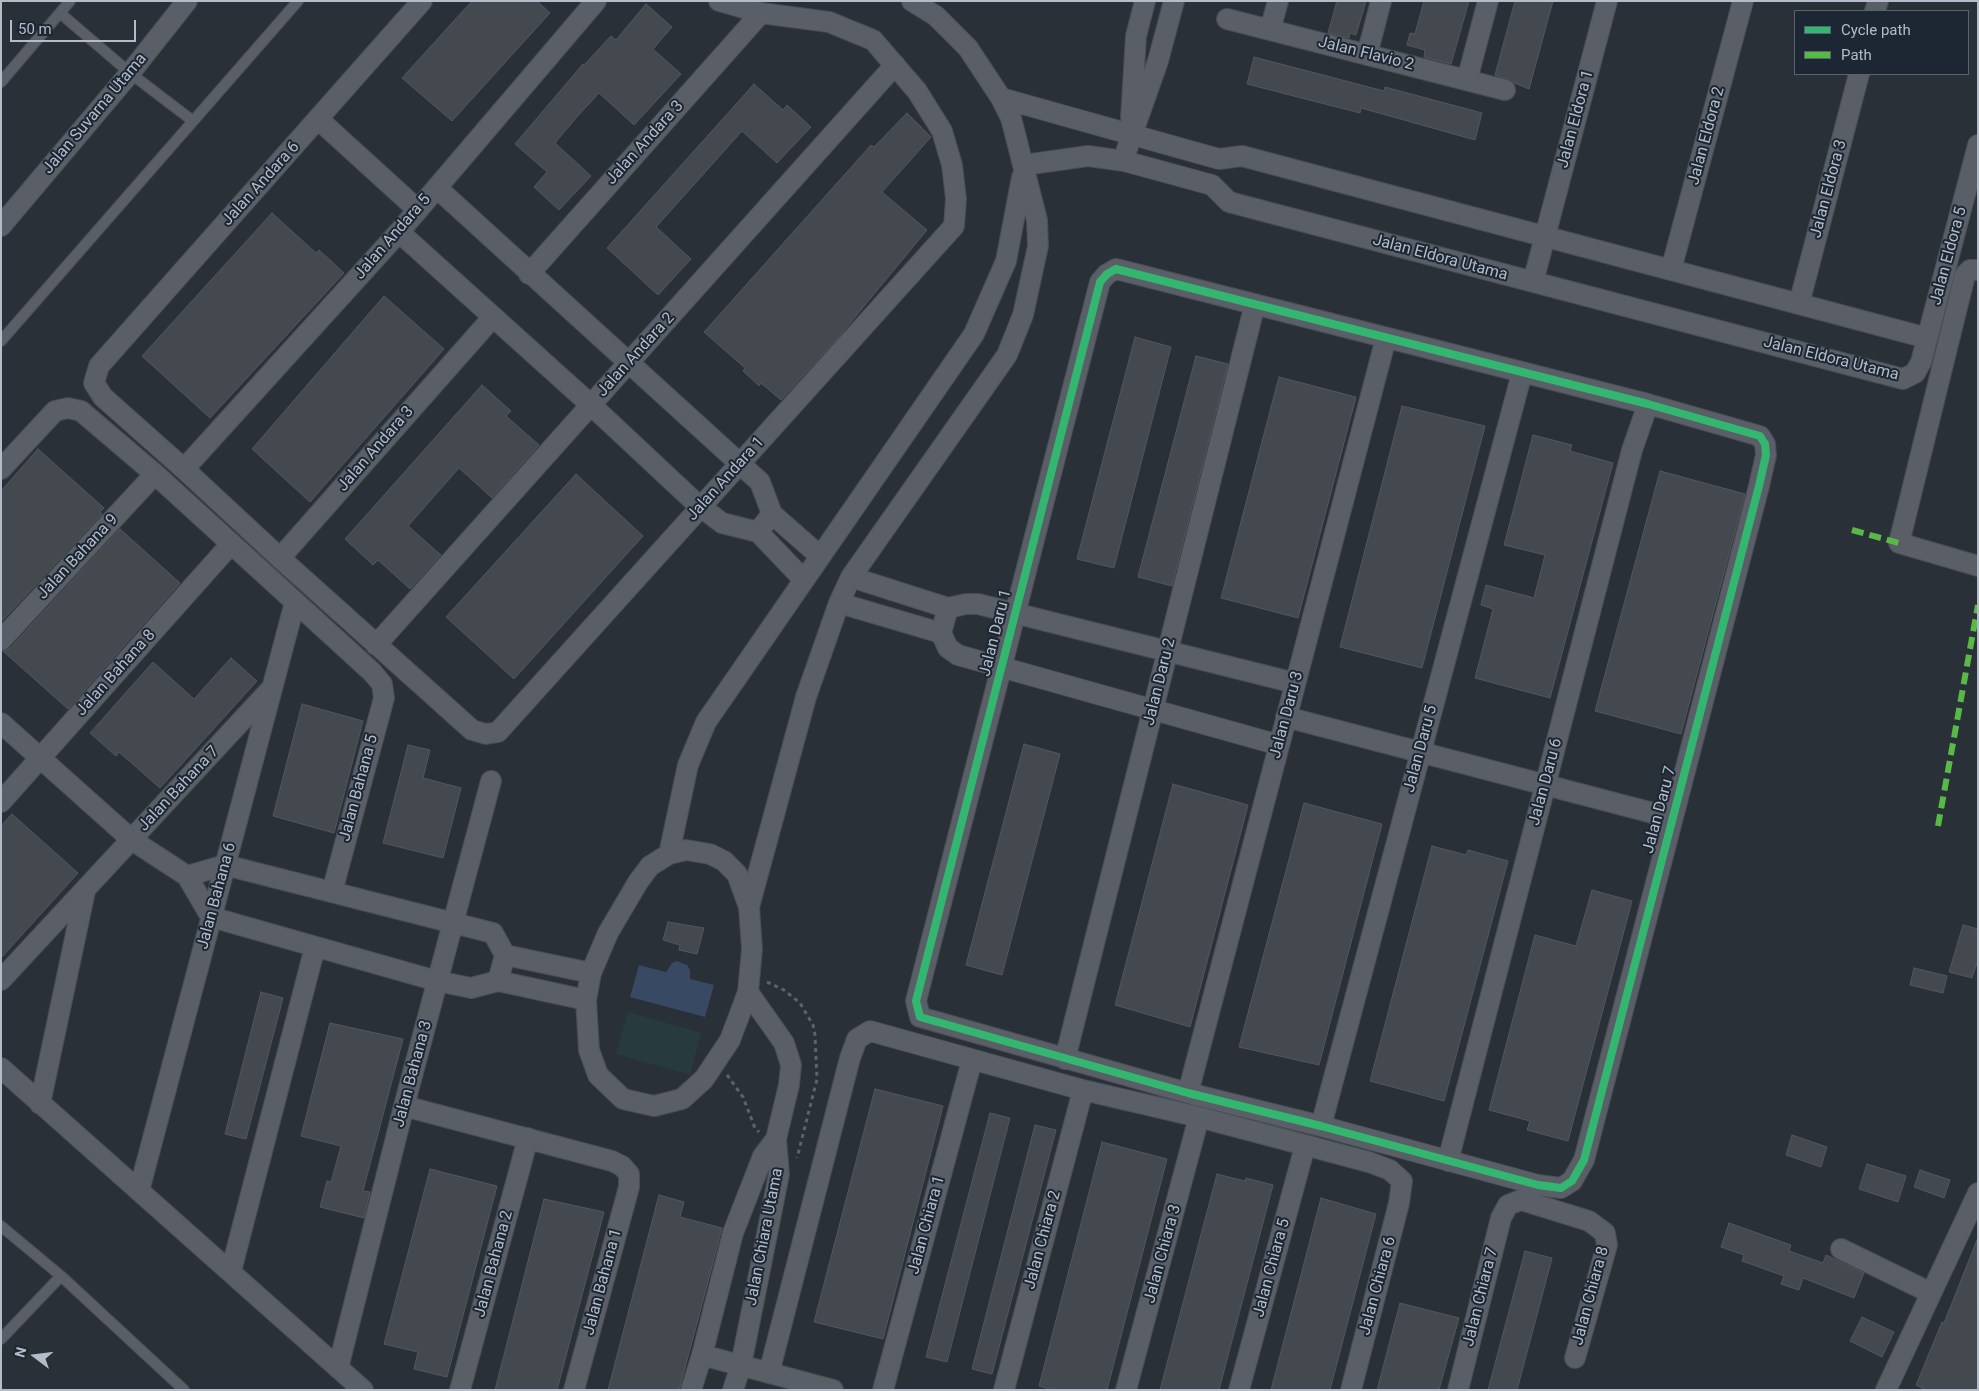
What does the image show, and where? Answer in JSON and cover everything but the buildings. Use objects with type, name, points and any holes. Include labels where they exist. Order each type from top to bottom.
[{"type":"street","name":"Jalan Suvarna Utama","points":[[1,226],[130,73],[187,1]]},
{"type":"street","name":"Jalan Andara 6","points":[[184,469],[103,397],[94,383],[99,366],[422,1]]},
{"type":"street","name":"Jalan Andara 5","points":[[184,469],[399,232],[596,1]]},
{"type":"street","points":[[719,1],[760,13],[829,22],[873,40],[895,65]]},
{"type":"street","points":[[748,908],[806,696],[839,603],[851,577],[1008,355],[1023,315],[1038,246],[1037,220],[1024,165],[1011,118],[1001,98],[968,48],[936,16],[912,1]]},
{"type":"street","points":[[1131,136],[1133,57],[1145,1]]},
{"type":"street","points":[[1124,161],[1158,61],[1174,1]]},
{"type":"street","points":[[1270,30],[1278,1]]},
{"type":"street","points":[[1367,54],[1381,1]]},
{"type":"street","points":[[1467,80],[1488,1]]},
{"type":"street","name":"Jalan Eldora 1","points":[[1533,282],[1606,1]]},
{"type":"street","name":"Jalan Eldora 2","points":[[1671,270],[1743,1]]},
{"type":"street","name":"Jalan Andara 3","points":[[530,274],[760,13]]},
{"type":"street","name":"Jalan Flavio 2","points":[[1227,19],[1505,90]]},
{"type":"street","name":"Jalan Andara 1","points":[[376,645],[472,730],[486,734],[498,732],[954,226],[956,199],[952,165],[942,131],[917,91],[895,65]]},
{"type":"street","name":"Jalan Andara 2","points":[[376,645],[895,65]]},
{"type":"street","name":"Jalan Eldora 3","points":[[1799,304],[1859,75]]},
{"type":"street","points":[[1001,98],[1131,136],[1219,159],[1242,156],[1928,338]]},
{"type":"street","points":[[318,119],[418,210]]},
{"type":"street","name":"Jalan Eldora 5","points":[[1928,338],[1970,204],[1978,145]]},
{"type":"street","points":[[1024,165],[1088,156],[1124,161],[1212,185],[1219,159]]},
{"type":"street","points":[[669,854],[688,765],[706,722],[974,334],[1006,261],[1019,202],[1024,165]]},
{"type":"street","name":"Jalan Eldora Utama","points":[[1212,185],[1230,202],[1903,379],[1915,373],[1921,362],[1928,338]]},
{"type":"street","points":[[437,188],[628,364],[760,482],[772,514],[820,556]]},
{"type":"street","points":[[399,232],[591,404],[701,506],[722,523],[758,532],[804,580]]},
{"type":"street","name":"Jalan Daru 1","points":[[1065,1060],[926,1020],[920,1017],[916,1001],[1100,282],[1106,274],[1116,269],[1255,304]]},
{"type":"street","points":[[1978,270],[1970,270],[1965,274],[1899,543],[1978,566]]},
{"type":"street","points":[[1255,304],[1648,404]]},
{"type":"street","name":"Jalan Daru 2","points":[[1065,1060],[1255,304]]},
{"type":"street","name":"Jalan Andara 3","points":[[280,558],[493,317]]},
{"type":"street","name":"Jalan Daru 3","points":[[1188,1093],[1386,338]]},
{"type":"street","name":"Jalan Daru 5","points":[[1321,1126],[1522,373]]},
{"type":"street","name":"Jalan Daru 7","points":[[1448,1161],[1538,1185],[1561,1188],[1572,1181],[1584,1160],[1766,455],[1765,444],[1760,436],[1648,404]]},
{"type":"street","name":"Jalan Daru 6","points":[[1448,1161],[1632,450],[1648,404]]},
{"type":"street","points":[[1,469],[55,411],[68,408],[81,411],[155,474],[295,602]]},
{"type":"street","points":[[184,469],[376,645]]},
{"type":"street","name":"Jalan Bahana 9","points":[[1,640],[155,474]]},
{"type":"street","points":[[758,532],[772,514]]},
{"type":"street","name":"Jalan Bahana 8","points":[[1,802],[231,544]]},
{"type":"street","points":[[851,577],[948,608],[966,604],[978,604],[1295,683]]},
{"type":"street","name":"Jalan Bahana 5","points":[[295,602],[372,672],[382,684],[384,698],[332,892]]},
{"type":"street","name":"Jalan Bahana 6","points":[[139,1191],[295,602]]},
{"type":"street","points":[[839,603],[941,633]]},
{"type":"street","points":[[948,608],[941,633],[948,648],[958,655],[1279,745]]},
{"type":"street","name":"Jalan Bahana 7","points":[[1,980],[272,689]]},
{"type":"street","points":[[1286,717],[1672,818]]},
{"type":"street","points":[[1,722],[132,840],[187,876],[211,917],[437,981],[471,988],[498,981],[586,1000]]},
{"type":"street","name":"Jalan Bahana 3","points":[[338,1368],[404,1106],[491,781]]},
{"type":"street","points":[[686,850],[710,854],[724,861],[737,874],[748,908],[752,949],[748,992],[730,1040],[704,1079],[682,1099],[654,1106],[623,1100],[598,1075],[589,1050],[586,1000],[591,973],[608,933],[638,882],[650,866],[669,854],[686,850]]},
{"type":"street","points":[[187,876],[225,865],[493,933],[505,955],[498,981]]},
{"type":"street","points":[[40,1104],[85,890]]},
{"type":"street","points":[[231,1271],[315,947]]},
{"type":"street","points":[[505,955],[591,973]]},
{"type":"street","points":[[748,992],[784,1043],[791,1065],[789,1085],[776,1139]]},
{"type":"street","points":[[770,1373],[857,1039],[870,1031],[1083,1090],[1199,1117],[1304,1146]]},
{"type":"street","name":"Jalan Chiara 1","points":[[883,1390],[972,1060]]},
{"type":"street","points":[[1065,1060],[1448,1161]]},
{"type":"street","points":[[1,1068],[363,1390]]},
{"type":"street","name":"Jalan Chiara 2","points":[[1004,1390],[1083,1090]]},
{"type":"street","points":[[404,1106],[528,1138]]},
{"type":"street","name":"Jalan Chiara 3","points":[[1126,1390],[1199,1117]]},
{"type":"street","name":"Jalan Bahana 1","points":[[528,1138],[612,1161],[622,1166],[629,1174],[629,1187],[574,1390]]},
{"type":"street","name":"Jalan Bahana 2","points":[[460,1390],[528,1138]]},
{"type":"street","name":"Jalan Chiara Utama","points":[[691,1390],[702,1355],[733,1232],[763,1156],[776,1139]]},
{"type":"street","name":"Jalan Chiara Utama","points":[[733,1390],[740,1365],[779,1174],[779,1155],[776,1139]]},
{"type":"street","name":"Jalan Chiara 6","points":[[1304,1146],[1369,1162],[1390,1170],[1402,1181],[1399,1203],[1351,1390]]},
{"type":"street","name":"Jalan Chiara 5","points":[[1239,1390],[1304,1146]]},
{"type":"street","points":[[1886,1390],[1978,1193]]},
{"type":"street","name":"Jalan Chiara 8","points":[[1508,1205],[1521,1200],[1589,1221],[1605,1233],[1607,1245],[1575,1358]]},
{"type":"street","name":"Jalan Chiara 7","points":[[1458,1390],[1501,1218],[1508,1205]]},
{"type":"street","points":[[743,1207],[756,1206],[763,1208],[770,1218]]},
{"type":"street","points":[[1841,1249],[1931,1293]]},
{"type":"street","points":[[702,1355],[833,1390]]},
{"type":"lane","points":[[1,82],[70,1]]},
{"type":"lane","points":[[1,341],[298,1]]},
{"type":"lane","points":[[60,13],[130,73],[193,121]]},
{"type":"lane","points":[[1,1226],[61,1276],[184,1390]]},
{"type":"lane","points":[[1,1339],[61,1276]]},
{"type":"path","points":[[717,1060],[743,1097],[754,1128],[776,1139]]},
{"type":"green space","points":[[628,1012],[701,1033],[690,1075],[616,1054]]},
{"type":"water","points":[[677,961],[687,965],[690,970],[690,979],[714,985],[705,1017],[630,997],[639,965],[666,972],[672,963]]},
{"type":"marked path","points":[[1852,530],[1899,543]]},
{"type":"marked path","points":[[1938,826],[1978,605]]},
{"type":"cycle path","points":[[1116,269],[1648,404],[1760,436],[1765,444],[1766,455],[1759,486],[1584,1160],[1572,1181],[1561,1188],[1538,1185],[1321,1126],[1188,1093],[920,1017],[916,1001],[1100,282],[1107,274],[1116,269]]}]
